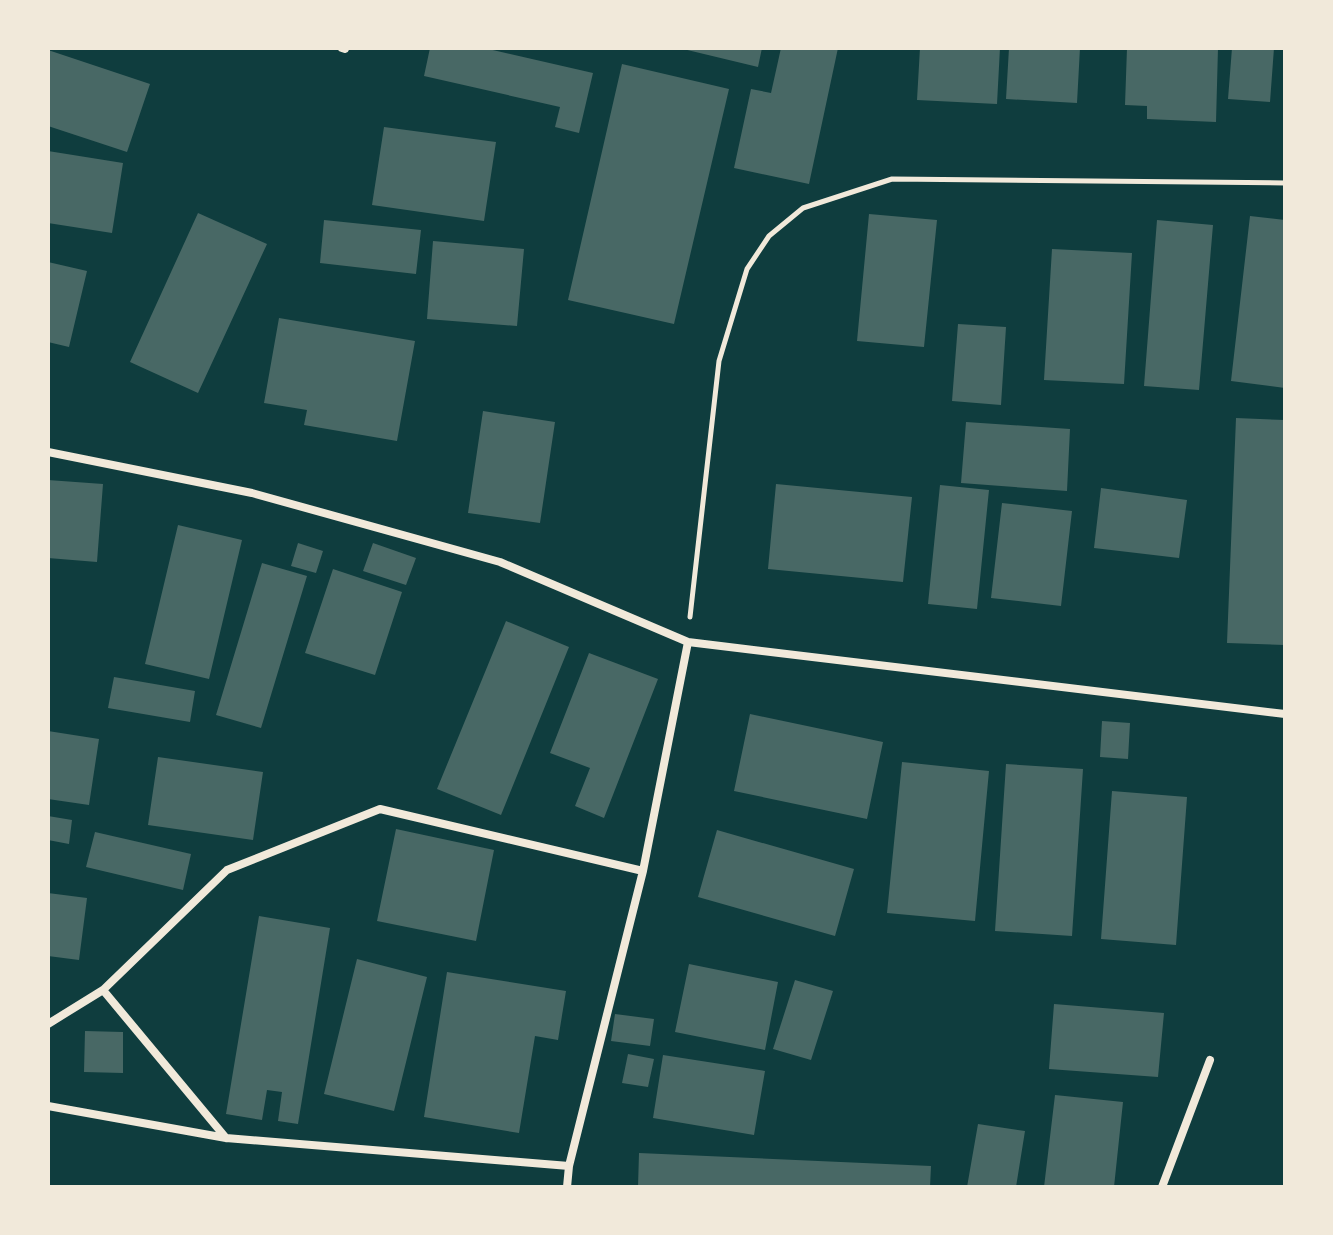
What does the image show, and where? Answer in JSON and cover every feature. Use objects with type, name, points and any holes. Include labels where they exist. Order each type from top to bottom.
[{"type":"street","points":[[48,452],[252,493],[500,562],[688,642],[1285,714]]},
{"type":"street","points":[[567,1187],[569,1166],[643,871],[688,642]]},
{"type":"street","points":[[48,1024],[103,990],[227,870],[380,809],[643,871]]},
{"type":"street","points":[[103,990],[226,1138]]},
{"type":"street","points":[[1162,1187],[1210,1060]]},
{"type":"street","points":[[48,1106],[226,1138],[569,1166]]},
{"type":"path","points":[[688,642],[719,361],[747,269],[769,236],[803,208],[892,179],[1285,183]]},
{"type":"building","points":[[430,48],[484,48],[593,73],[579,133],[555,127],[560,107],[424,76]]},
{"type":"building","points":[[679,48],[762,48],[758,67]]},
{"type":"building","points":[[781,48],[838,48],[809,184],[734,168],[751,89],[771,93]]},
{"type":"building","points":[[920,48],[1000,48],[997,104],[917,100]]},
{"type":"building","points":[[1009,48],[1080,48],[1077,103],[1006,99]]},
{"type":"building","points":[[1127,48],[1218,48],[1216,122],[1147,119],[1147,106],[1125,105]]},
{"type":"building","points":[[1232,48],[1274,48],[1270,102],[1228,99]]},
{"type":"building","points":[[48,50],[150,84],[127,152],[48,126]]},
{"type":"building","points":[[622,64],[729,89],[674,324],[568,300]]},
{"type":"building","points":[[384,127],[496,142],[484,221],[372,205]]},
{"type":"building","points":[[48,151],[123,163],[112,233],[48,223]]},
{"type":"building","points":[[198,213],[267,244],[198,393],[130,362]]},
{"type":"building","points":[[869,214],[937,220],[924,347],[857,341]]},
{"type":"building","points":[[1250,216],[1285,220],[1285,388],[1231,381]]},
{"type":"building","points":[[324,220],[421,230],[416,274],[320,263]]},
{"type":"building","points":[[1157,220],[1213,225],[1199,390],[1144,386]]},
{"type":"building","points":[[433,241],[524,249],[517,326],[427,319]]},
{"type":"building","points":[[1052,249],[1132,253],[1124,384],[1044,380]]},
{"type":"building","points":[[48,262],[87,271],[69,347],[48,342]]},
{"type":"building","points":[[279,318],[415,341],[397,441],[304,425],[307,410],[264,403]]},
{"type":"building","points":[[958,324],[1006,327],[1001,405],[952,401]]},
{"type":"building","points":[[483,411],[555,422],[540,523],[468,513]]},
{"type":"building","points":[[1236,418],[1285,420],[1285,645],[1227,643]]},
{"type":"building","points":[[966,422],[1070,429],[1067,491],[961,483]]},
{"type":"building","points":[[48,480],[103,484],[97,562],[48,558]]},
{"type":"building","points":[[776,484],[912,497],[903,582],[768,569]]},
{"type":"building","points":[[940,485],[989,490],[977,609],[928,604]]},
{"type":"building","points":[[1101,488],[1187,500],[1179,558],[1094,548]]},
{"type":"building","points":[[1002,503],[1072,511],[1061,606],[991,598]]},
{"type":"building","points":[[178,525],[242,540],[209,679],[145,664]]},
{"type":"building","points":[[298,543],[323,551],[316,573],[291,566]]},
{"type":"building","points":[[373,543],[416,558],[406,585],[363,571]]},
{"type":"building","points":[[262,563],[307,576],[261,728],[216,715]]},
{"type":"building","points":[[333,569],[402,592],[375,675],[305,653]]},
{"type":"building","points":[[506,621],[569,647],[501,815],[437,789]]},
{"type":"building","points":[[589,653],[658,679],[604,818],[575,806],[590,768],[550,753]]},
{"type":"building","points":[[114,677],[195,691],[190,722],[108,708]]},
{"type":"building","points":[[750,714],[883,742],[867,819],[734,791]]},
{"type":"building","points":[[1102,721],[1130,723],[1128,759],[1100,757]]},
{"type":"building","points":[[48,731],[99,739],[89,805],[48,799]]},
{"type":"building","points":[[158,757],[263,772],[253,840],[148,825]]},
{"type":"building","points":[[902,762],[989,771],[975,921],[887,913]]},
{"type":"building","points":[[1006,764],[1083,769],[1072,936],[995,931]]},
{"type":"building","points":[[1112,791],[1187,797],[1176,945],[1101,939]]},
{"type":"building","points":[[48,816],[72,820],[69,844],[48,840]]},
{"type":"building","points":[[396,829],[494,850],[476,941],[377,921]]},
{"type":"building","points":[[717,830],[854,869],[835,936],[698,897]]},
{"type":"building","points":[[95,832],[191,854],[183,890],[86,867]]},
{"type":"building","points":[[48,893],[87,898],[79,960],[48,956]]},
{"type":"building","points":[[259,916],[330,928],[298,1124],[278,1121],[282,1092],[267,1090],[262,1120],[226,1114]]},
{"type":"building","points":[[357,959],[427,977],[394,1111],[324,1094]]},
{"type":"building","points":[[689,964],[778,982],[765,1050],[675,1032]]},
{"type":"building","points":[[447,972],[566,991],[558,1040],[535,1036],[519,1133],[424,1117]]},
{"type":"building","points":[[795,980],[833,991],[811,1060],[773,1049]]},
{"type":"building","points":[[1054,1004],[1164,1013],[1158,1077],[1049,1069]]},
{"type":"building","points":[[615,1014],[654,1019],[650,1046],[611,1041]]},
{"type":"building","points":[[85,1031],[123,1032],[123,1073],[84,1072]]},
{"type":"building","points":[[628,1054],[654,1059],[648,1087],[622,1083]]},
{"type":"building","points":[[663,1055],[765,1071],[754,1135],[653,1118]]},
{"type":"building","points":[[1055,1095],[1123,1102],[1114,1187],[1044,1187]]},
{"type":"building","points":[[978,1124],[1025,1131],[1016,1187],[967,1187]]},
{"type":"building","points":[[639,1153],[931,1166],[930,1187],[638,1187]]}]
